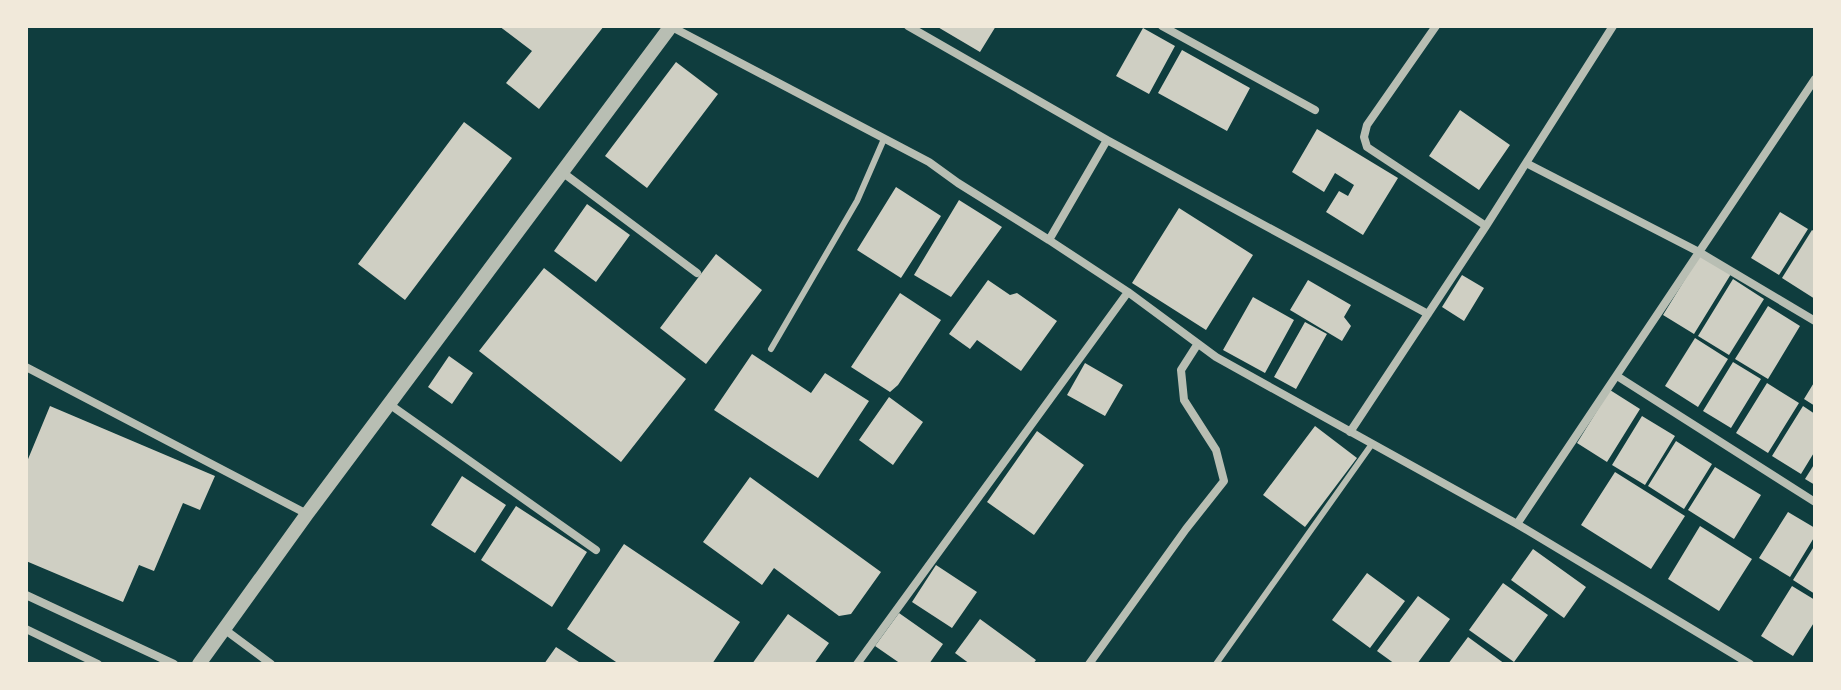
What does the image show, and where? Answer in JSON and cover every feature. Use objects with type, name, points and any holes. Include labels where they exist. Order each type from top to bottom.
[{"type":"street","points":[[199,664],[670,26],[929,162],[1128,292],[1197,345],[1517,524],[1750,664]]},
{"type":"street","points":[[908,26],[1107,140],[1428,314]]},
{"type":"street","points":[[1162,26],[1315,110]]},
{"type":"street","points":[[1436,26],[1367,125],[1364,137],[1367,147],[1486,226]]},
{"type":"street","points":[[1350,432],[1613,26]]},
{"type":"street","points":[[1517,524],[1815,79]]},
{"type":"street","points":[[1049,240],[1107,140]]},
{"type":"street","points":[[1526,163],[1699,252],[1815,321]]},
{"type":"street","points":[[562,172],[697,273]]},
{"type":"street","points":[[857,664],[1128,292]]},
{"type":"street","points":[[1089,664],[1224,481],[1216,450],[1184,400],[1181,370],[1197,345]]},
{"type":"street","points":[[26,367],[307,514]]},
{"type":"street","points":[[1617,376],[1815,502]]},
{"type":"street","points":[[389,404],[596,550]]},
{"type":"street","points":[[26,595],[174,664]]},
{"type":"street","points":[[26,629],[98,664]]},
{"type":"street","points":[[224,629],[271,664]]},
{"type":"lane","points":[[771,349],[857,201],[884,139]]},
{"type":"lane","points":[[1216,664],[1372,444]]},
{"type":"building","points":[[499,26],[604,26],[539,109],[506,83],[532,51]]},
{"type":"building","points":[[936,26],[996,26],[980,52]]},
{"type":"building","points":[[1143,28],[1175,46],[1149,94],[1116,76]]},
{"type":"building","points":[[1182,50],[1250,88],[1227,131],[1158,93]]},
{"type":"building","points":[[676,62],[718,94],[647,188],[605,156]]},
{"type":"building","points":[[1460,110],[1510,145],[1479,190],[1429,156]]},
{"type":"building","points":[[464,122],[512,158],[405,300],[358,264]]},
{"type":"building","points":[[1317,129],[1398,178],[1363,235],[1326,212],[1339,191],[1348,196],[1354,185],[1335,173],[1324,192],[1292,172]]},
{"type":"building","points":[[896,187],[941,216],[901,278],[857,250]]},
{"type":"building","points":[[959,200],[1002,227],[951,297],[914,275]]},
{"type":"building","points":[[587,204],[630,235],[596,282],[554,251]]},
{"type":"building","points":[[1179,208],[1253,255],[1206,330],[1132,283]]},
{"type":"building","points":[[1780,212],[1808,229],[1779,275],[1751,258]]},
{"type":"building","points":[[1812,230],[1815,232],[1815,299],[1782,278]]},
{"type":"building","points":[[716,254],[762,290],[706,364],[660,328]]},
{"type":"building","points":[[1700,255],[1731,274],[1694,334],[1663,315]]},
{"type":"building","points":[[544,268],[686,379],[621,462],[479,351]]},
{"type":"building","points":[[1462,275],[1484,288],[1464,321],[1442,307]]},
{"type":"building","points":[[1733,279],[1764,299],[1729,355],[1698,336]]},
{"type":"building","points":[[988,280],[1010,295],[1017,293],[1057,321],[1021,371],[977,340],[970,349],[949,334]]},
{"type":"building","points":[[1308,280],[1351,305],[1344,317],[1351,326],[1342,341],[1290,310]]},
{"type":"building","points":[[900,293],[941,320],[898,385],[890,392],[851,367]]},
{"type":"building","points":[[1253,297],[1294,320],[1265,373],[1223,350]]},
{"type":"building","points":[[1768,306],[1800,326],[1768,379],[1735,359]]},
{"type":"building","points":[[1305,322],[1327,334],[1296,389],[1274,377]]},
{"type":"building","points":[[1695,338],[1728,359],[1698,407],[1665,386]]},
{"type":"building","points":[[752,354],[811,393],[825,373],[869,401],[818,478],[714,410]]},
{"type":"building","points":[[449,356],[473,373],[452,404],[428,387]]},
{"type":"building","points":[[1733,362],[1761,379],[1731,428],[1703,411]]},
{"type":"building","points":[[1085,363],[1123,385],[1105,416],[1067,395]]},
{"type":"building","points":[[1815,381],[1815,406],[1804,399]]},
{"type":"building","points":[[1767,383],[1799,403],[1768,453],[1736,433]]},
{"type":"building","points":[[1610,390],[1640,409],[1607,462],[1577,443]]},
{"type":"building","points":[[889,397],[923,422],[893,465],[859,440]]},
{"type":"building","points":[[50,406],[215,476],[200,510],[183,503],[154,571],[139,565],[123,602],[26,561],[26,464]]},
{"type":"building","points":[[1803,406],[1815,414],[1815,451],[1801,474],[1772,456]]},
{"type":"building","points":[[1642,416],[1675,436],[1645,485],[1612,465]]},
{"type":"building","points":[[1315,426],[1357,458],[1305,527],[1263,495]]},
{"type":"building","points":[[1037,431],[1084,465],[1034,535],[987,502]]},
{"type":"building","points":[[1676,441],[1712,464],[1684,509],[1648,486]]},
{"type":"building","points":[[1815,463],[1815,485],[1805,479]]},
{"type":"building","points":[[1715,467],[1761,495],[1734,539],[1688,510]]},
{"type":"building","points":[[1615,472],[1685,516],[1651,569],[1581,525]]},
{"type":"building","points":[[462,476],[506,505],[475,553],[431,525]]},
{"type":"building","points":[[750,477],[881,572],[851,614],[839,616],[774,568],[762,585],[703,542]]},
{"type":"building","points":[[516,506],[587,552],[552,607],[481,560]]},
{"type":"building","points":[[1788,512],[1815,528],[1815,536],[1790,577],[1759,558]]},
{"type":"building","points":[[1700,526],[1752,559],[1719,611],[1668,579]]},
{"type":"building","points":[[624,544],[740,622],[712,664],[619,664],[567,629]]},
{"type":"building","points":[[1815,545],[1815,594],[1793,580]]},
{"type":"building","points":[[1533,549],[1586,587],[1564,618],[1511,580]]},
{"type":"building","points":[[936,565],[977,592],[952,628],[912,602]]},
{"type":"building","points":[[1367,573],[1405,601],[1370,648],[1332,620]]},
{"type":"building","points":[[1503,583],[1548,615],[1514,662],[1469,630]]},
{"type":"building","points":[[1792,586],[1815,600],[1815,621],[1793,656],[1761,636]]},
{"type":"building","points":[[1418,596],[1450,619],[1417,664],[1395,664],[1377,651]]},
{"type":"building","points":[[899,613],[943,644],[929,664],[901,664],[875,646]]},
{"type":"building","points":[[788,614],[829,643],[814,664],[752,664]]},
{"type":"building","points":[[980,619],[1036,660],[1033,664],[970,664],[955,653]]},
{"type":"building","points":[[1468,637],[1505,664],[1448,664]]},
{"type":"building","points":[[556,647],[582,664],[544,664]]}]
